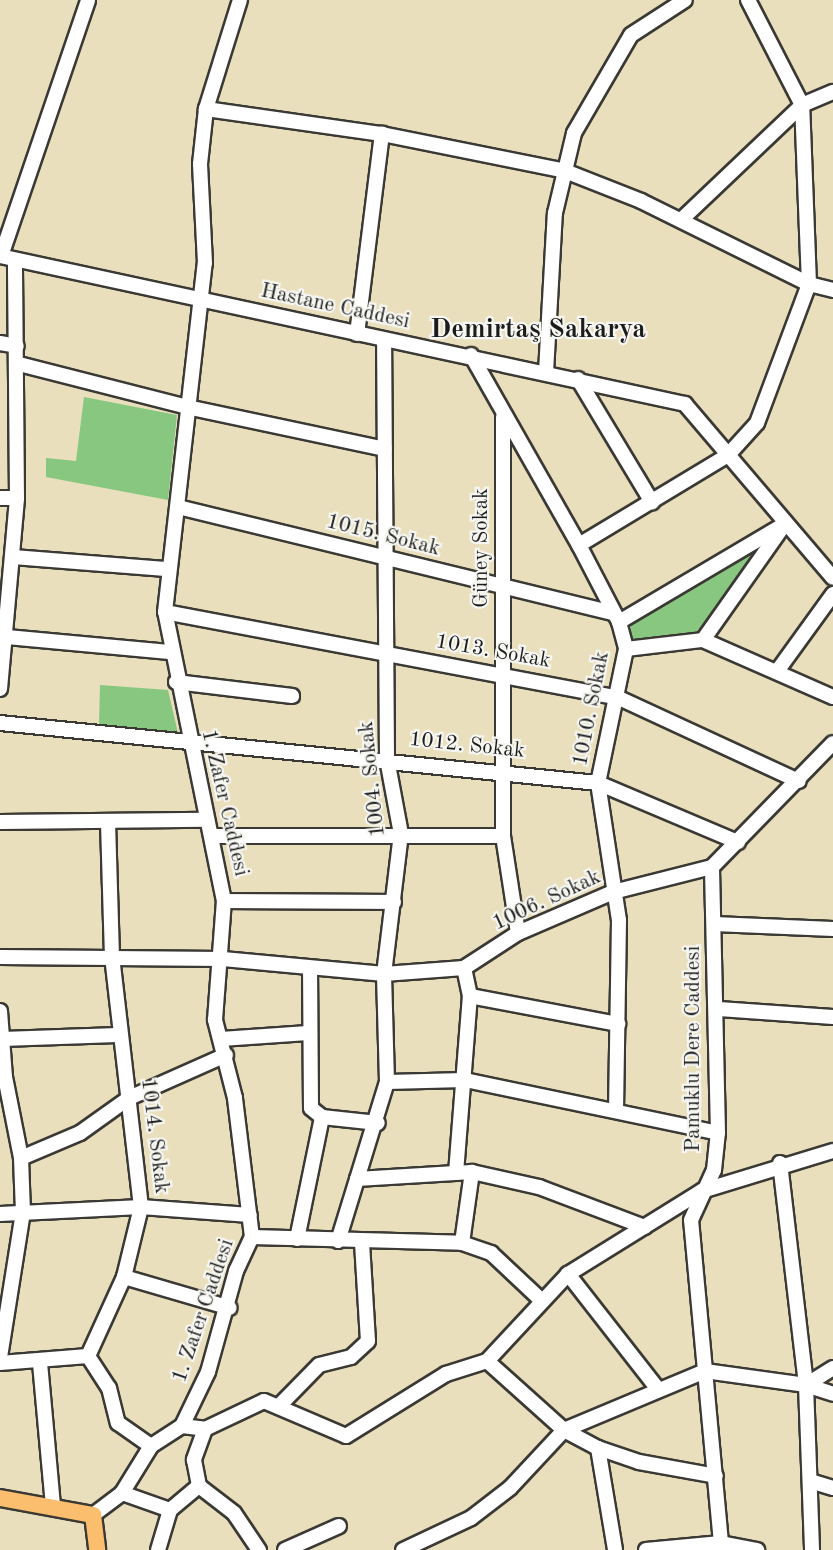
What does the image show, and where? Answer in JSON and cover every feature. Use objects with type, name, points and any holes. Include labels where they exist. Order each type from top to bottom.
[{"type":"main road","points":[[0,1498],[93,1515],[97,1550]]},
{"type":"street","points":[[1,256],[88,0]]},
{"type":"street","name":"1. Zafer Caddesi","points":[[182,1426],[208,1372],[230,1308],[236,1271],[252,1237],[215,994],[223,958],[224,901],[214,836],[207,820],[169,652],[165,612],[166,569],[178,507],[192,408],[198,300],[205,263],[200,164],[206,109],[240,0]]},
{"type":"street","points":[[546,372],[555,213],[574,133],[614,58],[631,35],[685,0]]},
{"type":"street","points":[[579,545],[728,455],[757,423],[808,284],[802,105],[748,0]]},
{"type":"street","points":[[681,220],[802,105],[833,92]]},
{"type":"street","points":[[206,109],[382,134],[565,171],[681,220],[808,284],[833,290]]},
{"type":"street","points":[[357,334],[382,134]]},
{"type":"street","name":"Hastane Caddesi","points":[[1,256],[384,340],[471,355],[685,404],[833,578]]},
{"type":"street","points":[[0,688],[7,637],[5,598],[13,557],[17,498],[19,364],[15,260]]},
{"type":"street","name":"1004. Sokak","points":[[338,1241],[357,1179],[378,1123],[387,1082],[384,974],[401,834],[387,759],[384,340]]},
{"type":"street","points":[[0,343],[17,346]]},
{"type":"street","name":"1010. Sokak","points":[[471,355],[579,545],[616,618],[626,650],[619,698],[598,783],[619,920],[616,1109]]},
{"type":"street","points":[[19,364],[192,408],[385,449]]},
{"type":"street","points":[[578,380],[652,502]]},
{"type":"street","name":"Güney Sokak","points":[[503,414],[503,836],[518,933]]},
{"type":"street","points":[[0,498],[17,498]]},
{"type":"street","name":"1015. Sokak","points":[[178,507],[616,618]]},
{"type":"street","points":[[616,618],[785,524]]},
{"type":"street","points":[[703,639],[785,524]]},
{"type":"street","points":[[13,557],[166,569]]},
{"type":"street","points":[[778,670],[833,594]]},
{"type":"street","name":"1013. Sokak","points":[[165,612],[386,656],[503,674],[619,698],[800,781]]},
{"type":"street","points":[[7,637],[169,652]]},
{"type":"street","points":[[626,650],[703,639],[778,670],[833,697]]},
{"type":"street","points":[[176,682],[292,696]]},
{"type":"street","name":"1012. Sokak","points":[[0,723],[502,770],[598,783],[738,842]]},
{"type":"street","points":[[712,867],[800,781],[833,743]]},
{"type":"street","points":[[0,822],[108,824],[207,820]]},
{"type":"street","name":"1014. Sokak","points":[[88,1356],[124,1277],[141,1207],[129,1098],[118,1035],[112,957],[108,824]]},
{"type":"street","points":[[214,836],[401,834],[503,836]]},
{"type":"street","name":"1006. Sokak","points":[[0,957],[223,958],[310,970],[384,974],[464,968],[518,933],[613,892],[712,867]]},
{"type":"street","name":"Pamuklu Dere Caddesi","points":[[712,867],[719,1009],[718,1133],[714,1170],[702,1191],[691,1220],[721,1543]]},
{"type":"street","points":[[224,901],[394,902]]},
{"type":"street","points":[[714,924],[833,929]]},
{"type":"street","points":[[456,1173],[470,996],[464,968]]},
{"type":"street","points":[[310,970],[308,1033],[311,1108],[322,1117],[378,1123]]},
{"type":"street","points":[[470,996],[618,1024]]},
{"type":"street","points":[[719,1009],[833,1017]]},
{"type":"street","points":[[0,1011],[3,1078],[21,1158],[23,1212],[0,1358]]},
{"type":"street","points":[[221,1039],[308,1033]]},
{"type":"street","points":[[2,1040],[118,1035]]},
{"type":"street","points":[[21,1158],[80,1133],[129,1098],[226,1055]]},
{"type":"street","points":[[387,1082],[465,1080],[616,1109],[718,1133]]},
{"type":"street","points":[[297,1239],[322,1117]]},
{"type":"street","points":[[93,1515],[122,1493],[152,1446],[182,1426],[205,1429],[264,1401],[281,1404],[346,1436],[446,1374],[487,1361],[540,1299],[568,1274],[702,1191],[780,1163],[833,1151]]},
{"type":"street","points":[[780,1163],[806,1385],[812,1550]]},
{"type":"street","points":[[462,1243],[472,1172]]},
{"type":"street","points":[[357,1179],[472,1172],[539,1187],[645,1227]]},
{"type":"street","points":[[0,1214],[141,1207],[250,1215]]},
{"type":"street","points":[[252,1237],[362,1242],[462,1243],[491,1252],[540,1299]]},
{"type":"street","points":[[281,1404],[319,1365],[351,1357],[368,1341],[362,1242]]},
{"type":"street","points":[[568,1274],[658,1389]]},
{"type":"street","points":[[124,1277],[230,1308]]},
{"type":"street","points":[[0,1363],[40,1364],[88,1356],[109,1388],[118,1423],[152,1446]]},
{"type":"street","points":[[487,1361],[564,1430],[598,1448],[639,1462],[716,1476]]},
{"type":"street","points":[[40,1364],[52,1507]]},
{"type":"street","points":[[806,1385],[833,1368]]},
{"type":"street","points":[[403,1550],[418,1545],[471,1518],[510,1488],[564,1430],[705,1371],[806,1385],[833,1394]]},
{"type":"street","points":[[205,1429],[194,1460],[199,1486],[234,1513],[259,1550]]},
{"type":"street","points":[[598,1448],[615,1550]]},
{"type":"street","points":[[810,1481],[833,1488]]},
{"type":"street","points":[[158,1550],[170,1510],[199,1486]]},
{"type":"street","points":[[122,1493],[170,1510]]},
{"type":"street","points":[[285,1550],[339,1526]]},
{"type":"street","points":[[646,1550],[721,1543],[758,1550]]},
{"type":"green space","points":[[84,397],[177,415],[168,500],[46,477],[46,458],[76,461]]},
{"type":"green space","points":[[760,546],[696,633],[630,640],[631,621]]},
{"type":"green space","points":[[100,685],[168,690],[178,733],[99,725]]},
{"type":"district","name":"Demirtaş Sakarya","points":[[538,330]]}]
